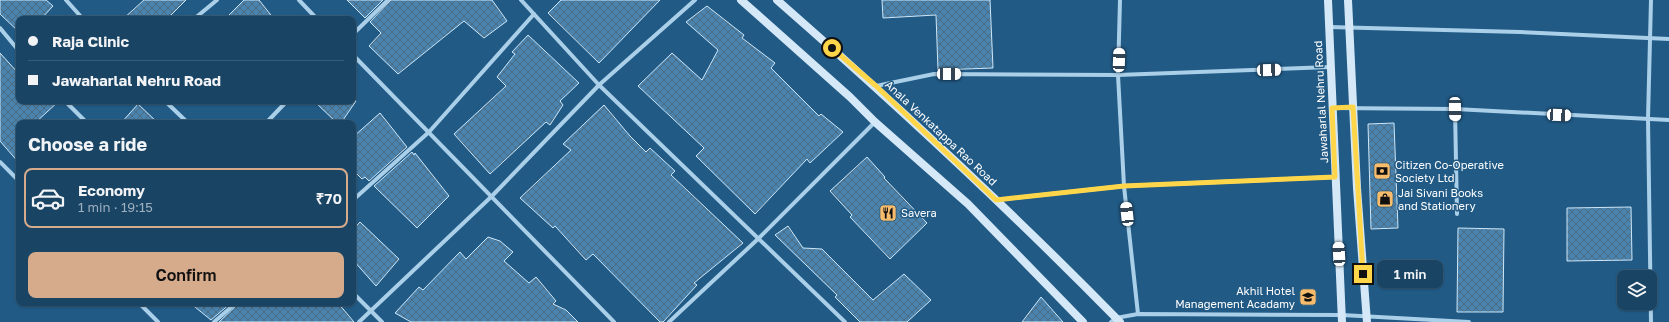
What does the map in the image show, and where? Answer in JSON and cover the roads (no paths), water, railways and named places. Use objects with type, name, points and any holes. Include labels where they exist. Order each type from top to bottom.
[{"type":"main road","points":[[741,0],[968,204],[1083,322]]},
{"type":"main road","name":"Anala Venkatappa Rao Road","points":[[777,0],[876,86],[996,200],[1116,321]]},
{"type":"main road","name":"Jawaharlal Nehru Road","points":[[1328,0],[1342,318]]},
{"type":"main road","points":[[1348,0],[1366,319]]},
{"type":"street","points":[[66,0],[80,16]]},
{"type":"street","points":[[198,16],[217,0]]},
{"type":"street","points":[[299,0],[314,16]]},
{"type":"street","points":[[356,31],[388,0]]},
{"type":"street","points":[[521,0],[599,85],[845,322]]},
{"type":"street","points":[[359,322],[492,196],[599,85],[695,0]]},
{"type":"street","points":[[1120,0],[1118,75],[1124,186],[1138,314]]},
{"type":"street","points":[[1650,322],[1648,120],[1651,0]]},
{"type":"street","points":[[356,197],[429,132],[534,14]]},
{"type":"street","points":[[1328,27],[1520,32],[1669,39]]},
{"type":"street","points":[[0,28],[16,47]]},
{"type":"street","points":[[356,58],[614,322]]},
{"type":"street","points":[[876,86],[934,74],[1118,75],[1330,67]]},
{"type":"street","points":[[68,104],[84,120]]},
{"type":"street","points":[[168,104],[185,120]]},
{"type":"street","points":[[269,120],[284,104]]},
{"type":"street","points":[[1332,108],[1455,109],[1669,120]]},
{"type":"street","points":[[1455,109],[1457,214]]},
{"type":"street","points":[[669,322],[759,238],[875,122]]},
{"type":"street","points":[[0,162],[16,178]]},
{"type":"street","points":[[996,200],[1124,186],[1335,177]]},
{"type":"street","points":[[356,296],[382,322]]},
{"type":"street","points":[[142,306],[158,322]]},
{"type":"street","points":[[214,322],[233,306]]},
{"type":"street","points":[[1116,321],[1138,314],[1469,322]]},
{"type":"place","name":"Citizen Co-Operative Society Ltd","points":[[1382,171]]},
{"type":"place","name":"Jai Sivani Books and Stationery","points":[[1385,199]]},
{"type":"place","name":"Savera","points":[[888,213]]},
{"type":"place","name":"Akhil Hotel Management Acadamy","points":[[1308,297]]}]
